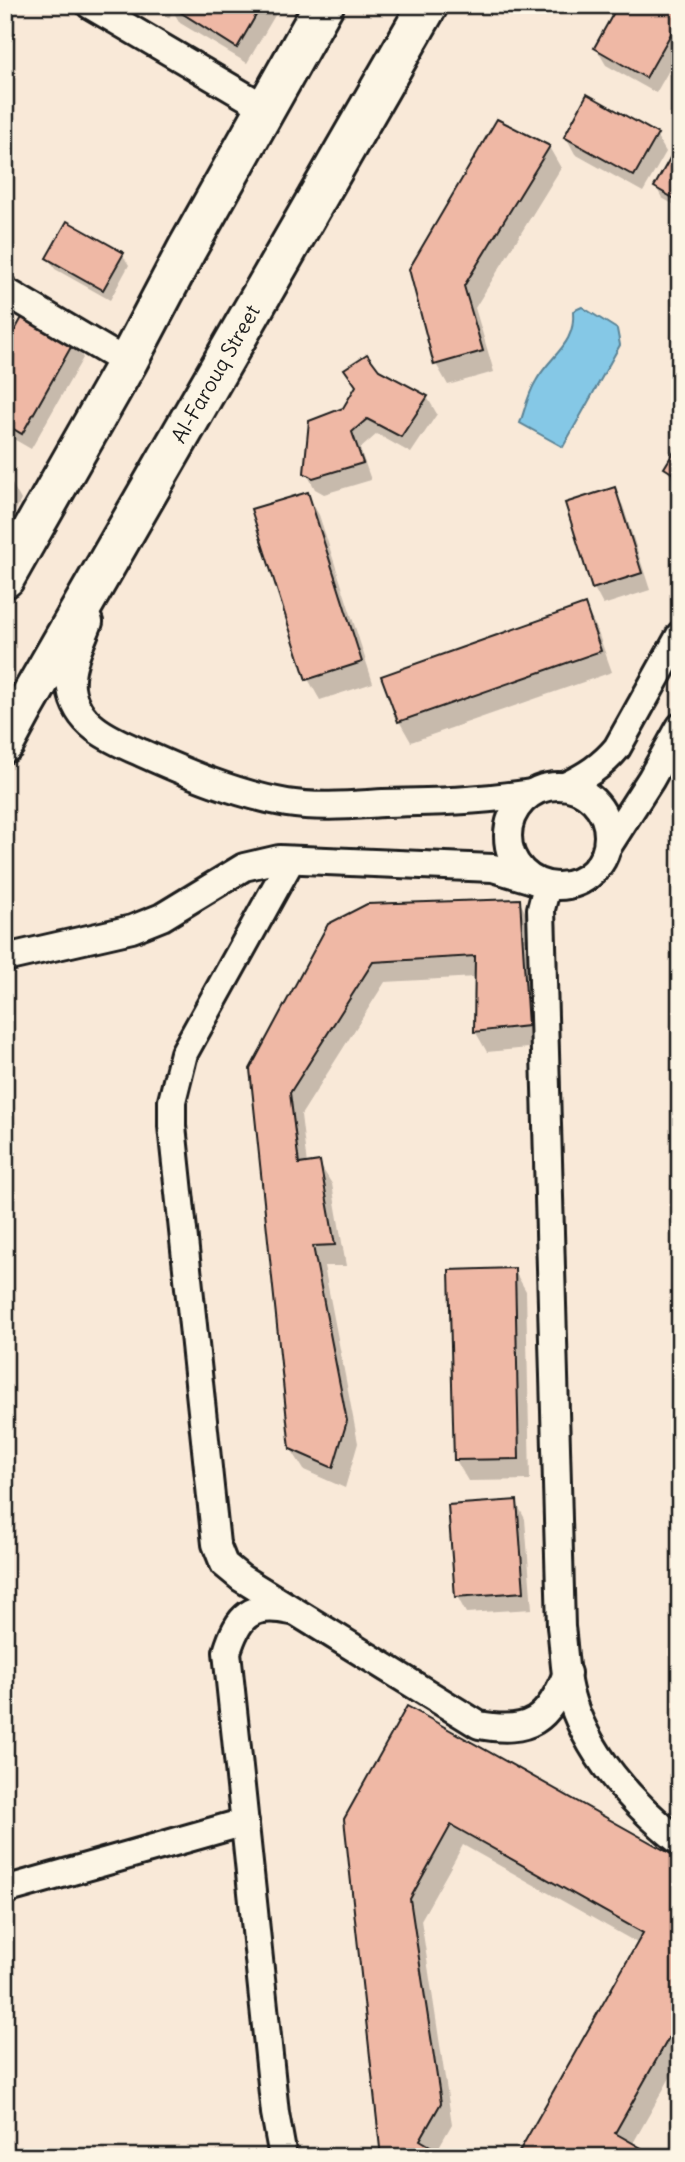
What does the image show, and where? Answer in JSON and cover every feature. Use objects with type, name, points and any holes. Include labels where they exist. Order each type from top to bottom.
[{"type":"main road","points":[[5,578],[324,5]]},
{"type":"main road","name":"Al-Farouq Street","points":[[5,743],[428,5]]},
{"type":"street","points":[[90,5],[267,109]]},
{"type":"street","points":[[5,291],[127,363]]},
{"type":"street","points":[[120,541],[73,663],[71,688],[77,707],[87,722],[107,737],[204,780],[288,803],[318,806],[491,800],[531,793],[547,786],[565,786],[594,801],[603,814],[608,830],[608,846]]},
{"type":"street","points":[[565,786],[588,775],[607,761],[617,748],[680,635]]},
{"type":"street","points":[[5,958],[132,929],[162,917],[244,867],[279,859],[494,868],[540,883],[564,886],[579,882],[592,873],[602,861],[608,846],[651,779],[680,727]]},
{"type":"street","points":[[531,793],[518,804],[509,820],[507,837],[510,854],[519,869],[540,883]]},
{"type":"street","points":[[291,860],[184,1053],[172,1101],[172,1126],[216,1544],[224,1564],[241,1578],[479,1725],[504,1729],[523,1727],[539,1717],[557,1699],[567,1673]]},
{"type":"street","points":[[540,883],[561,1627],[569,1691],[589,1743],[648,1816],[680,1842]]},
{"type":"street","points":[[283,2157],[275,2113],[227,1652],[234,1629],[258,1609],[273,1607],[294,1611]]},
{"type":"street","points":[[5,1890],[245,1822]]},
{"type":"water","points":[[582,307],[617,329],[620,345],[563,447],[520,423],[533,386],[567,341],[573,323],[573,311]]},
{"type":"building","points":[[169,5],[262,5],[237,48]]},
{"type":"building","points":[[618,5],[670,5],[680,11],[680,18],[646,78],[594,48]]},
{"type":"building","points":[[587,94],[658,134],[634,176],[564,137]]},
{"type":"building","points":[[497,119],[550,146],[464,286],[483,351],[434,365],[409,269]]},
{"type":"building","points":[[680,142],[680,202],[654,187]]},
{"type":"building","points":[[67,221],[124,253],[103,290],[46,258]]},
{"type":"building","points":[[25,312],[75,340],[22,434],[5,424],[5,324],[15,330]]},
{"type":"building","points":[[367,354],[379,370],[428,396],[401,437],[367,419],[352,432],[363,463],[313,478],[304,473],[309,421],[343,408],[356,386],[344,369]]},
{"type":"building","points":[[680,442],[680,478],[664,468]]},
{"type":"building","points":[[615,487],[642,573],[592,589],[565,503]]},
{"type":"building","points":[[308,492],[362,662],[306,680],[251,509]]},
{"type":"building","points":[[585,604],[601,651],[398,722],[381,676]]},
{"type":"building","points":[[520,899],[528,1026],[474,1032],[475,956],[373,962],[290,1093],[299,1164],[320,1161],[335,1245],[313,1246],[347,1421],[333,1468],[290,1449],[250,1069],[328,924],[367,904]]},
{"type":"building","points":[[515,1268],[519,1459],[454,1460],[449,1270]]},
{"type":"building","points":[[517,1500],[524,1592],[455,1597],[448,1505]]},
{"type":"building","points":[[407,1706],[680,1859],[680,2018],[615,2133],[650,2153],[648,2157],[516,2157],[643,1933],[451,1825],[410,1899],[441,2103],[420,2140],[447,2156],[381,2157],[344,1819]]}]
